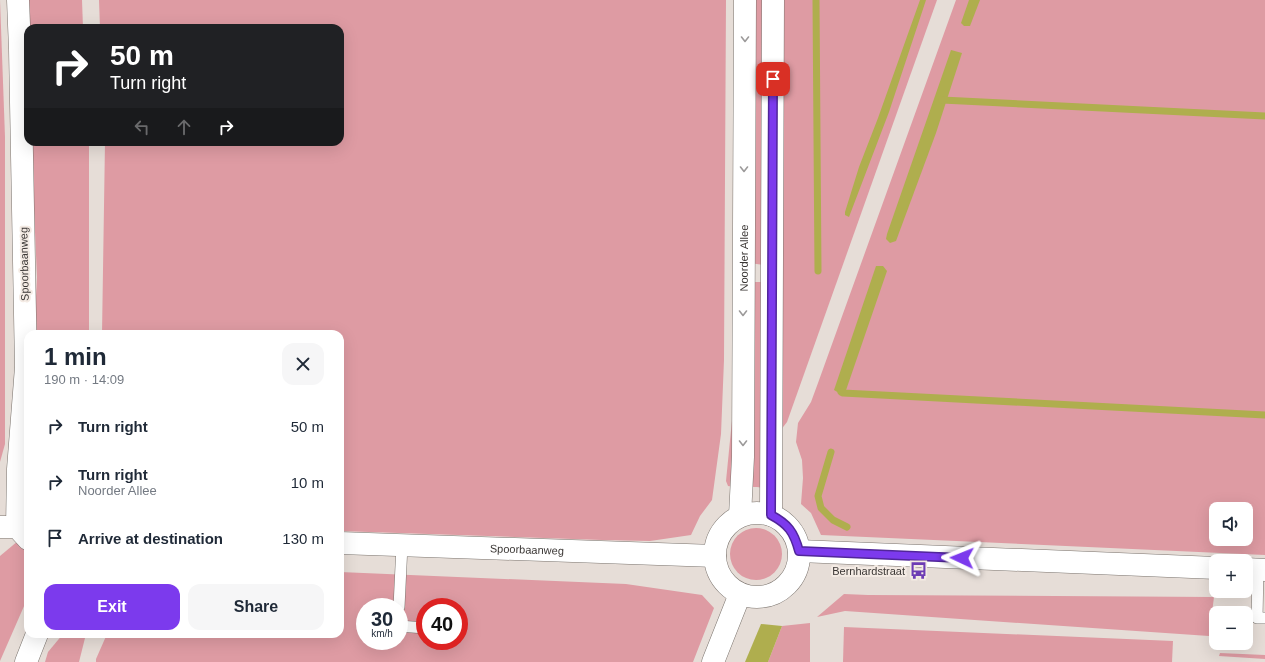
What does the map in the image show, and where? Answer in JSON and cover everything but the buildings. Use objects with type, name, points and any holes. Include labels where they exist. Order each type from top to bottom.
[{"type":"street","name":"Spoorbaanweg","points":[[18,0],[25,330]]},
{"type":"street","name":"Noorder Allee","points":[[740,516],[743,457],[745,0]]},
{"type":"street","points":[[771,515],[773,0]]},
{"type":"street","name":"Spoorbaanweg","points":[[15,531],[24,392]]},
{"type":"street","points":[[758,513],[771,515],[790,529],[796,540],[799,551],[798,564],[793,577],[785,587],[774,594],[762,597],[749,597],[740,594],[727,585],[720,576],[716,565],[715,556],[717,540],[724,528],[740,516],[758,513]]},
{"type":"street","name":"Spoorbaanweg","points":[[344,543],[715,556]]},
{"type":"street","points":[[799,551],[1209,568]]},
{"type":"street","points":[[713,662],[740,594]]},
{"type":"street","points":[[26,662],[35,638]]},
{"type":"lane","points":[[399,598],[402,545]]},
{"type":"lane","points":[[1256,570],[1257,618],[1265,618]]},
{"type":"shaded area","points":[[0,0],[5,137],[5,444],[0,462]]},
{"type":"shaded area","points":[[25,0],[82,0],[83,24],[28,24]]},
{"type":"shaded area","points":[[99,0],[726,0],[724,360],[721,434],[712,500],[700,516],[691,535],[650,541],[344,531],[344,330],[102,330],[105,146],[344,146],[344,24],[100,24]]},
{"type":"shaded area","points":[[752,0],[767,0],[764,265],[749,263]]},
{"type":"shaded area","points":[[780,0],[937,0],[787,422],[777,435]]},
{"type":"shaded area","points":[[920,0],[926,0],[889,112],[849,217],[845,215],[845,212],[859,167]]},
{"type":"shaded area","points":[[956,0],[1265,0],[1265,555],[821,535],[811,513],[801,504],[803,478],[802,460],[796,442],[798,423],[811,402]]},
{"type":"shaded area","points":[[969,0],[980,0],[970,26],[964,26],[961,23]]},
{"type":"shaded area","points":[[951,50],[962,53],[936,133],[896,241],[890,243],[886,239],[887,234]]},
{"type":"shaded area","points":[[31,146],[89,146],[89,330],[34,330],[37,277]]},
{"type":"shaded area","points":[[876,266],[883,266],[887,271],[844,396],[834,390]]},
{"type":"shaded area","points":[[749,282],[765,282],[765,488],[748,487]]},
{"type":"shaded area","points":[[734,400],[733,487],[728,486],[726,481]]},
{"type":"shaded area","points":[[751,528],[761,528],[775,535],[782,549],[782,559],[775,573],[761,580],[751,580],[741,576],[734,569],[730,559],[730,549],[734,539],[741,532]]},
{"type":"shaded area","points":[[18,541],[24,545],[24,606],[0,661],[0,556]]},
{"type":"shaded area","points":[[344,572],[626,584],[702,595],[714,608],[693,662],[96,662],[105,638],[344,638]]},
{"type":"shaded area","points":[[844,594],[1214,598],[1213,606],[1209,606],[1209,636],[845,611],[817,617]]},
{"type":"shaded area","points":[[810,623],[810,662],[768,662],[782,626]]},
{"type":"shaded area","points":[[761,624],[782,626],[768,662],[745,662]]},
{"type":"shaded area","points":[[844,627],[1173,641],[1172,662],[843,662]]},
{"type":"shaded area","points":[[60,638],[85,638],[79,662],[45,662],[48,652]]},
{"type":"shaded area","points":[[1220,653],[1265,655],[1265,659],[1219,656]]},
{"type":"waterway","points":[[816,0],[818,271]]},
{"type":"waterway","points":[[942,100],[1265,116]]},
{"type":"waterway","points":[[841,392],[1265,415]]},
{"type":"waterway","points":[[831,452],[818,496],[821,508],[833,520],[847,527]]},
{"type":"place","name":"Bernhardstraat","points":[[918,571]]},
{"type":"route","points":[[773,79],[771,515],[790,529],[796,540],[799,551],[962,558]]}]
